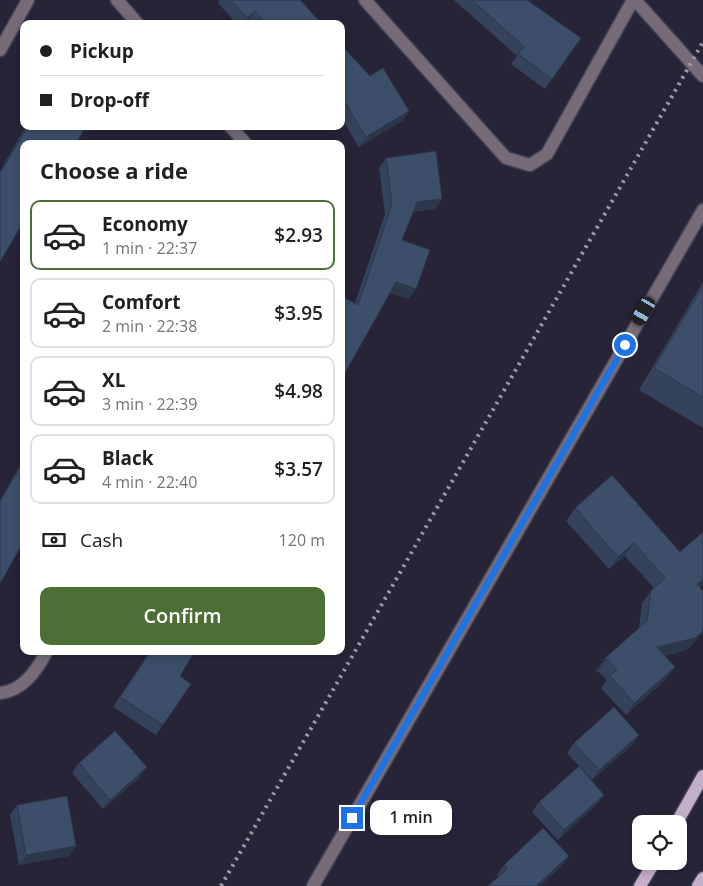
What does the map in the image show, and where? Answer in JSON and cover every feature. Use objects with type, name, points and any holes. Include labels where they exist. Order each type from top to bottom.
[{"type":"main road","points":[[681,815],[703,776]]},
{"type":"main road","points":[[640,886],[649,870]]},
{"type":"main road","points":[[698,886],[703,878]]},
{"type":"street","points":[[0,50],[28,0]]},
{"type":"street","points":[[117,0],[134,20]]},
{"type":"street","points":[[365,0],[506,158],[530,165],[547,154],[634,0],[703,76]]},
{"type":"street","points":[[234,130],[242,140]]},
{"type":"street","points":[[313,886],[703,210]]},
{"type":"street","points":[[0,693],[11,692],[36,672],[45,655]]},
{"type":"building","points":[[231,0],[300,0],[318,20],[263,20],[255,11],[247,18]]},
{"type":"building","points":[[472,0],[527,0],[581,38],[552,79],[518,54],[524,47]]},
{"type":"building","points":[[345,49],[370,76],[383,68],[409,111],[366,137],[345,103]]},
{"type":"building","points":[[26,130],[84,130],[78,140],[20,140],[20,228],[0,262],[0,173]]},
{"type":"building","points":[[436,151],[442,199],[417,202],[402,240],[430,250],[416,289],[396,282],[345,373],[345,298],[358,305],[392,204],[386,158]]},
{"type":"building","points":[[703,286],[703,397],[654,368]]},
{"type":"building","points":[[20,467],[20,548],[1,582],[0,581],[0,502]]},
{"type":"building","points":[[612,475],[680,552],[703,532],[703,579],[697,584],[703,591],[702,632],[695,638],[657,647],[675,667],[634,703],[610,676],[617,670],[607,659],[604,659],[647,621],[651,591],[665,578],[634,543],[618,557],[575,508]]},
{"type":"building","points":[[148,655],[193,655],[180,676],[191,684],[163,725],[120,697]]},
{"type":"building","points":[[614,707],[639,735],[599,770],[574,743]]},
{"type":"building","points":[[115,731],[147,767],[110,800],[79,763]]},
{"type":"building","points":[[579,766],[604,795],[564,830],[539,802]]},
{"type":"building","points":[[67,796],[76,846],[26,855],[17,805]]},
{"type":"building","points":[[543,828],[569,856],[536,886],[488,886],[507,869],[504,865]]},
{"type":"railway","points":[[221,886],[703,42]]},
{"type":"route","points":[[352,818],[625,345]]}]
